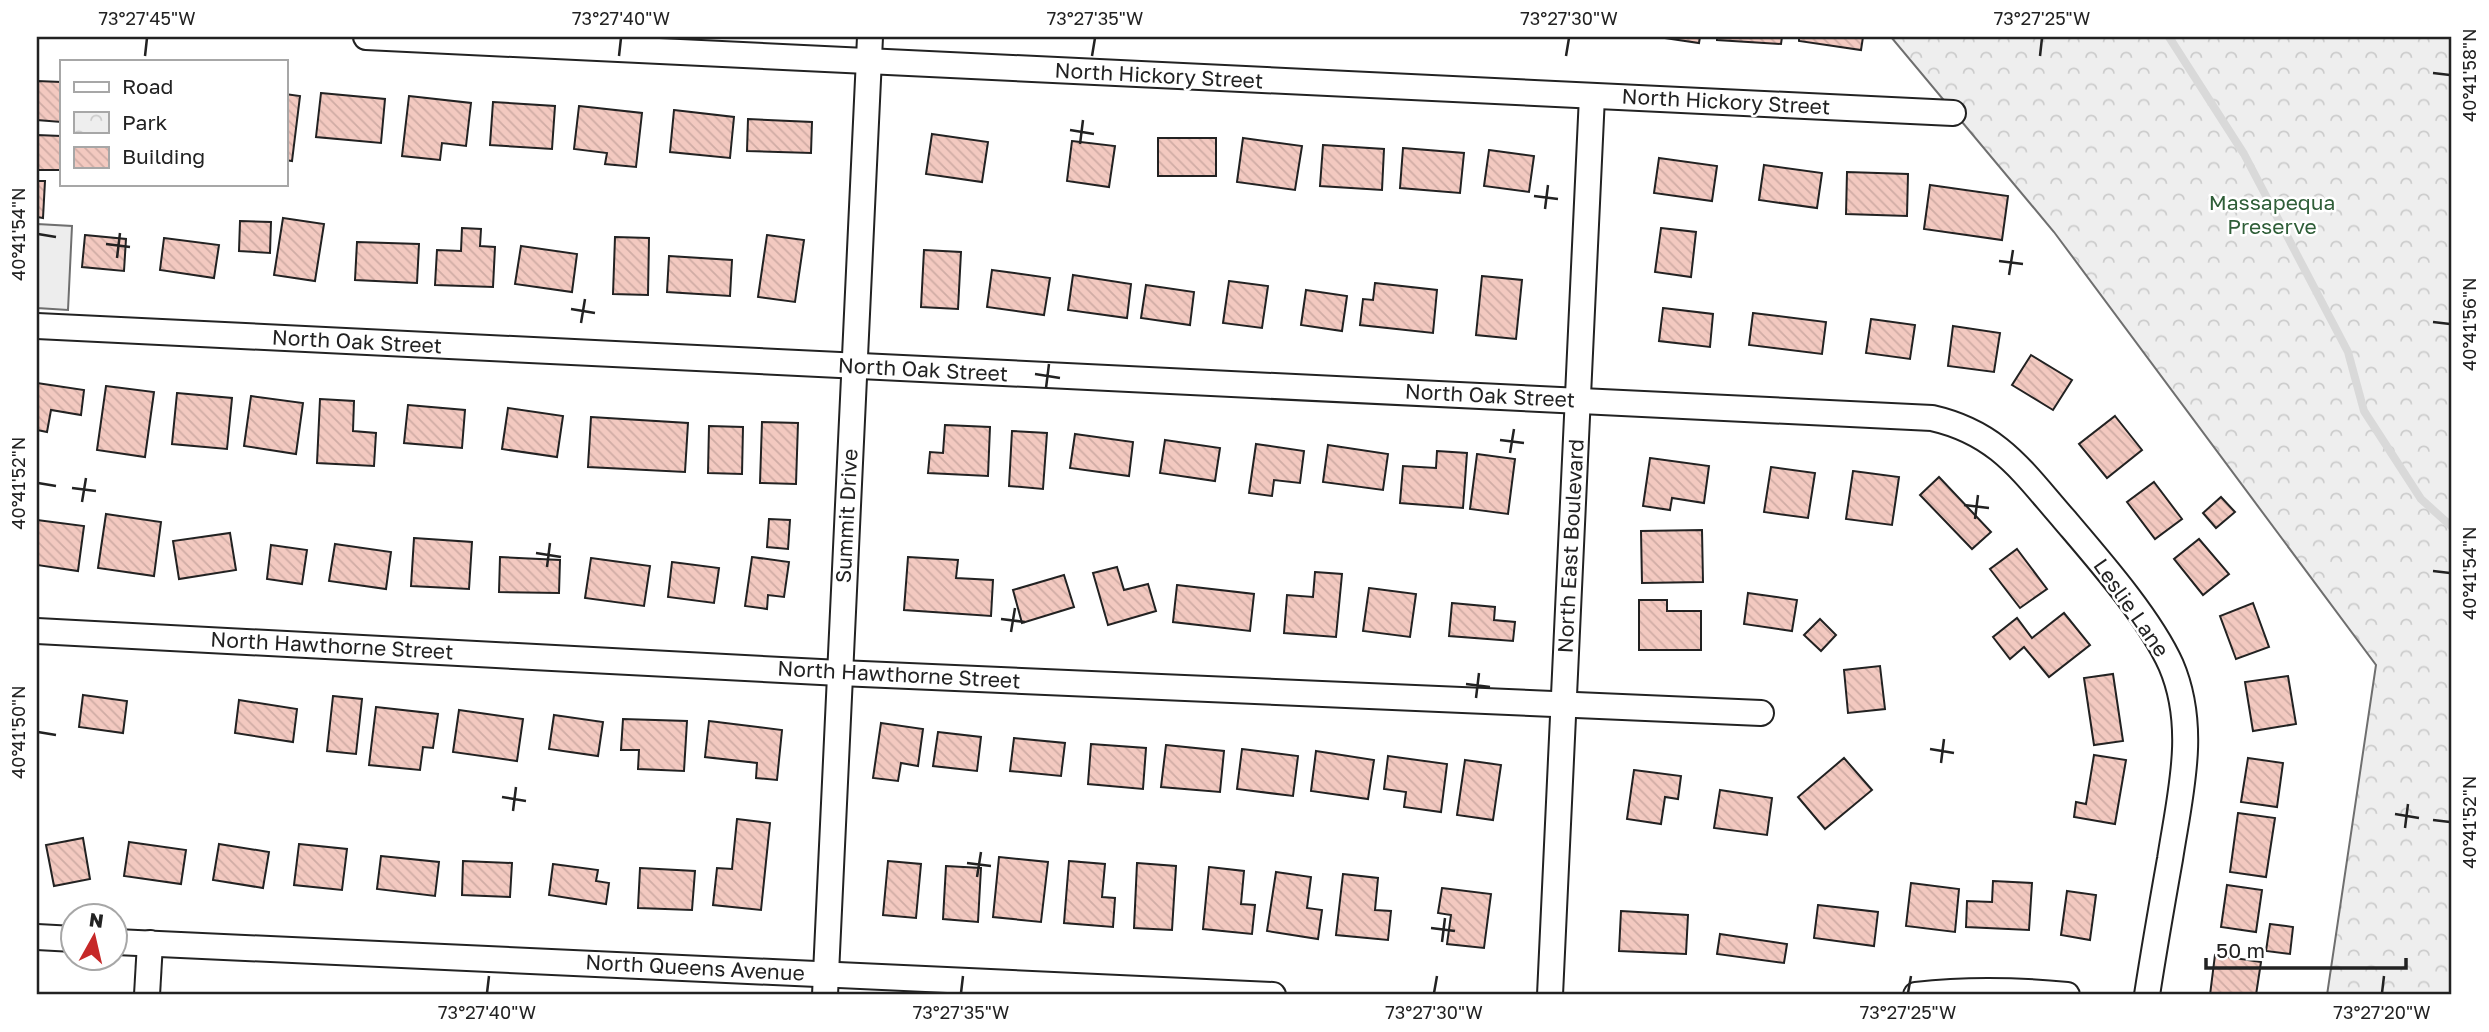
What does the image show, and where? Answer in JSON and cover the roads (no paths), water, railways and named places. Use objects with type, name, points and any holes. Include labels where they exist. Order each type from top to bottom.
[{"type":"street","name":"North Hickory Street","points":[[366,37],[1952,113]]},
{"type":"street","name":"Summit Drive","points":[[825,984],[870,37]]},
{"type":"street","name":"North East Boulevard","points":[[1550,995],[1592,96]]},
{"type":"street","name":"North Oak Street","points":[[37,326],[1932,418],[1956,423],[1975,433]]},
{"type":"street","name":"Leslie Lane","points":[[1975,433],[1988,439],[2018,467],[2090,550],[2144,620],[2170,664],[2185,709],[2185,766],[2147,995]]},
{"type":"street","name":"North Hawthorne Street","points":[[37,631],[840,673],[1761,713]]},
{"type":"street","points":[[37,937],[60,938]]},
{"type":"street","name":"North Queens Avenue","points":[[130,942],[825,984],[1273,995]]},
{"type":"street","points":[[148,995],[150,943]]},
{"type":"street","points":[[1916,995],[1959,990],[2013,990],[2067,995]]},
{"type":"waterway","points":[[2169,37],[2244,154],[2348,352],[2364,411],[2421,499],[2452,527]]},
{"type":"park label","name":"Massapequa Preserve","points":[[2272,215]]}]
